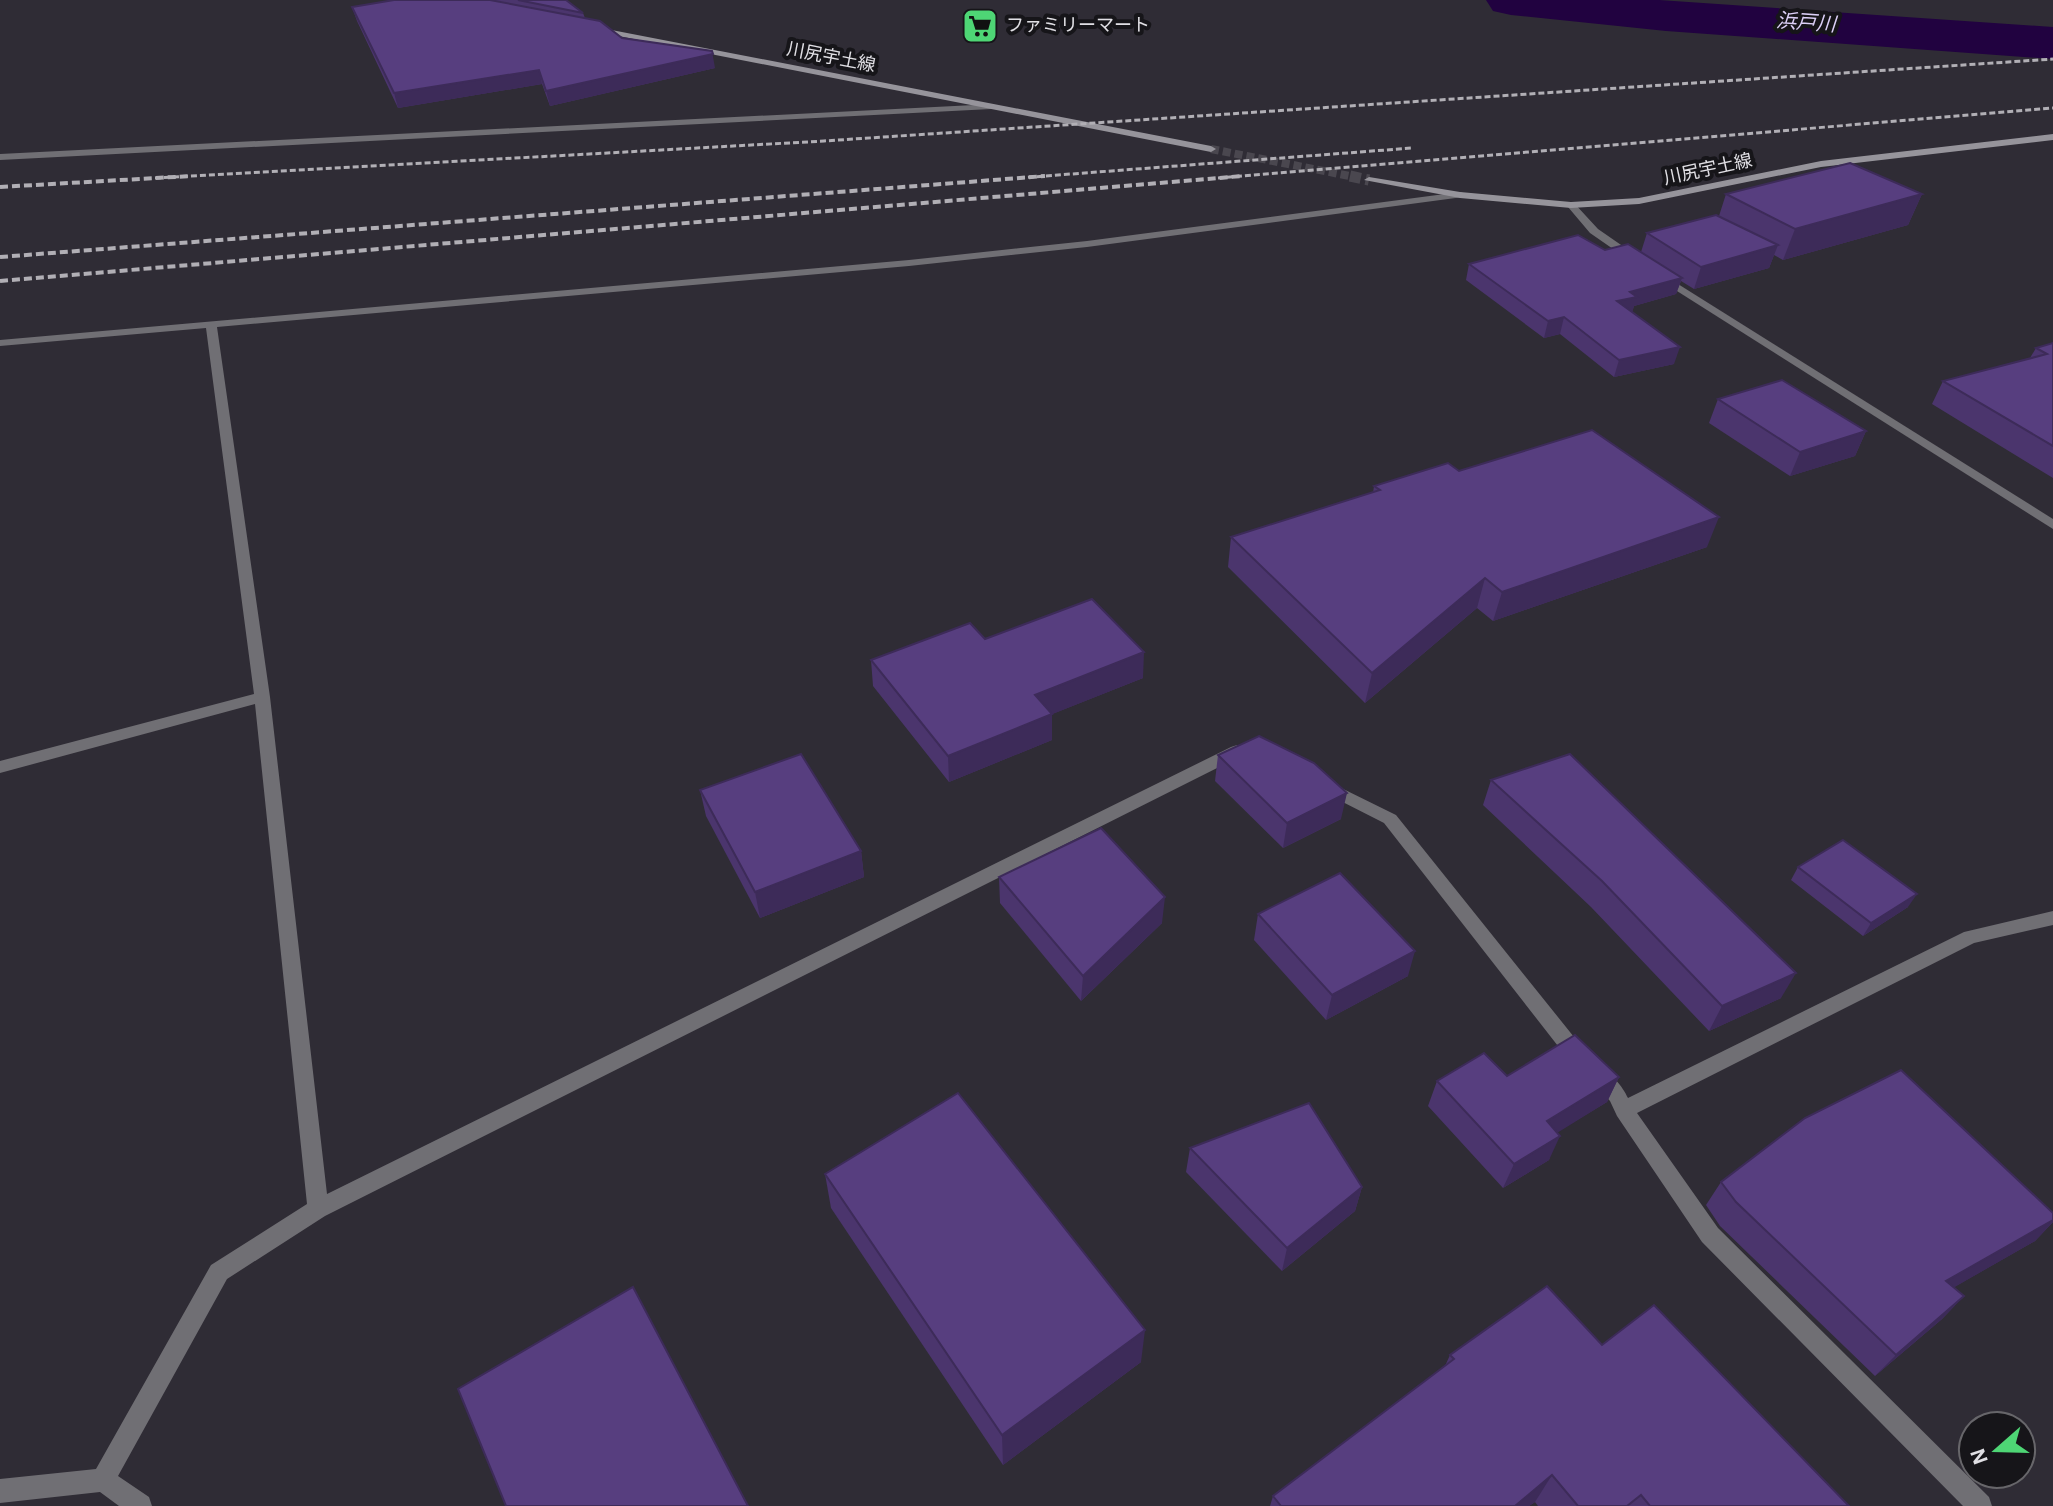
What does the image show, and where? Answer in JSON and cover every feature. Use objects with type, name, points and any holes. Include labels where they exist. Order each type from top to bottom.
[{"type":"main road","name":"川尻宇土線","points":[[585,27],[1211,149]]},
{"type":"main road","name":"川尻宇土線","points":[[1369,180],[1460,195],[1571,205],[1639,201],[1891,153],[2053,137]]},
{"type":"street","points":[[0,157],[991,106]]},
{"type":"street","points":[[0,343],[969,257],[1460,195]]},
{"type":"street","points":[[1571,205],[1594,231],[1638,262],[2053,525]]},
{"type":"street","points":[[211,326],[262,697],[318,1209]]},
{"type":"street","points":[[0,767],[262,697]]},
{"type":"street","points":[[103,1480],[219,1272],[318,1209],[1246,747],[1259,753]]},
{"type":"street","points":[[1311,779],[1390,819],[1575,1054],[1617,1095],[1624,1110],[1710,1235],[1980,1506]]},
{"type":"street","points":[[1624,1110],[1970,937],[2053,918]]},
{"type":"street","points":[[0,1491],[103,1480],[140,1506]]},
{"type":"building","points":[[394,0],[490,0],[600,21],[622,38],[712,51],[713,54],[546,91],[539,70],[394,93],[352,7]]},
{"type":"building","points":[[518,0],[566,0],[583,13]]},
{"type":"building","points":[[1850,163],[1922,194],[1795,229],[1726,194]]},
{"type":"building","points":[[1716,215],[1778,245],[1701,267],[1647,233]]},
{"type":"building","points":[[1578,235],[1605,250],[1628,244],[1682,278],[1630,292],[1637,297],[1617,301],[1680,347],[1619,360],[1564,317],[1548,321],[1469,264]]},
{"type":"building","points":[[2053,343],[2053,446],[1943,381],[2047,354],[2036,348]]},
{"type":"building","points":[[1782,380],[1866,431],[1800,452],[1718,399]]},
{"type":"building","points":[[1592,430],[1719,517],[1502,592],[1485,578],[1372,673],[1231,537],[1380,490],[1374,486],[1448,463],[1459,471]]},
{"type":"building","points":[[1092,599],[1144,652],[1035,695],[1052,714],[948,756],[871,660],[970,623],[985,639]]},
{"type":"building","points":[[1259,736],[1314,763],[1347,793],[1287,823],[1218,755]]},
{"type":"building","points":[[801,754],[861,851],[755,892],[700,790]]},
{"type":"building","points":[[1570,754],[1796,973],[1722,1006],[1602,881],[1491,780]]},
{"type":"building","points":[[1101,828],[1165,897],[1083,976],[999,877]]},
{"type":"building","points":[[1843,840],[1917,894],[1871,923],[1798,867]]},
{"type":"building","points":[[1340,873],[1415,951],[1332,995],[1258,914]]},
{"type":"building","points":[[1575,1035],[1619,1077],[1547,1121],[1560,1136],[1514,1164],[1437,1081],[1484,1053],[1507,1076]]},
{"type":"building","points":[[1901,1070],[2053,1213],[2053,1220],[1946,1281],[1964,1296],[1896,1355],[1736,1202],[1721,1182],[1805,1118]]},
{"type":"building","points":[[958,1093],[1145,1330],[1002,1435],[825,1174]]},
{"type":"building","points":[[1309,1103],[1362,1187],[1287,1248],[1190,1148]]},
{"type":"building","points":[[1547,1286],[1602,1345],[1654,1305],[1849,1506],[1650,1506],[1641,1495],[1627,1506],[1578,1506],[1552,1475],[1515,1506],[1281,1506],[1273,1496],[1454,1359],[1450,1355]]},
{"type":"building","points":[[633,1287],[748,1506],[506,1506],[458,1389]]},
{"type":"waterway","name":"浜戸川","points":[[1511,0],[1666,16],[2053,43]]},
{"type":"tunnel","points":[[1211,149],[1353,177]]},
{"type":"tunnel","points":[[1353,177],[1360,178]]},
{"type":"tunnel","points":[[1353,177],[1369,180]]},
{"type":"railway","points":[[187,176],[824,141],[2053,59]]},
{"type":"railway","points":[[1218,178],[2053,108]]},
{"type":"railway","points":[[1032,177],[1412,148]]},
{"type":"railway","points":[[0,187],[187,176]]},
{"type":"railway","points":[[155,178],[187,176]]},
{"type":"railway","points":[[1032,177],[1045,176]]},
{"type":"railway","points":[[0,281],[1242,176]]},
{"type":"railway","points":[[0,257],[1032,177]]},
{"type":"railway","points":[[1019,178],[1032,177]]},
{"type":"place","name":"ファミリーマート","points":[[980,26]]}]
